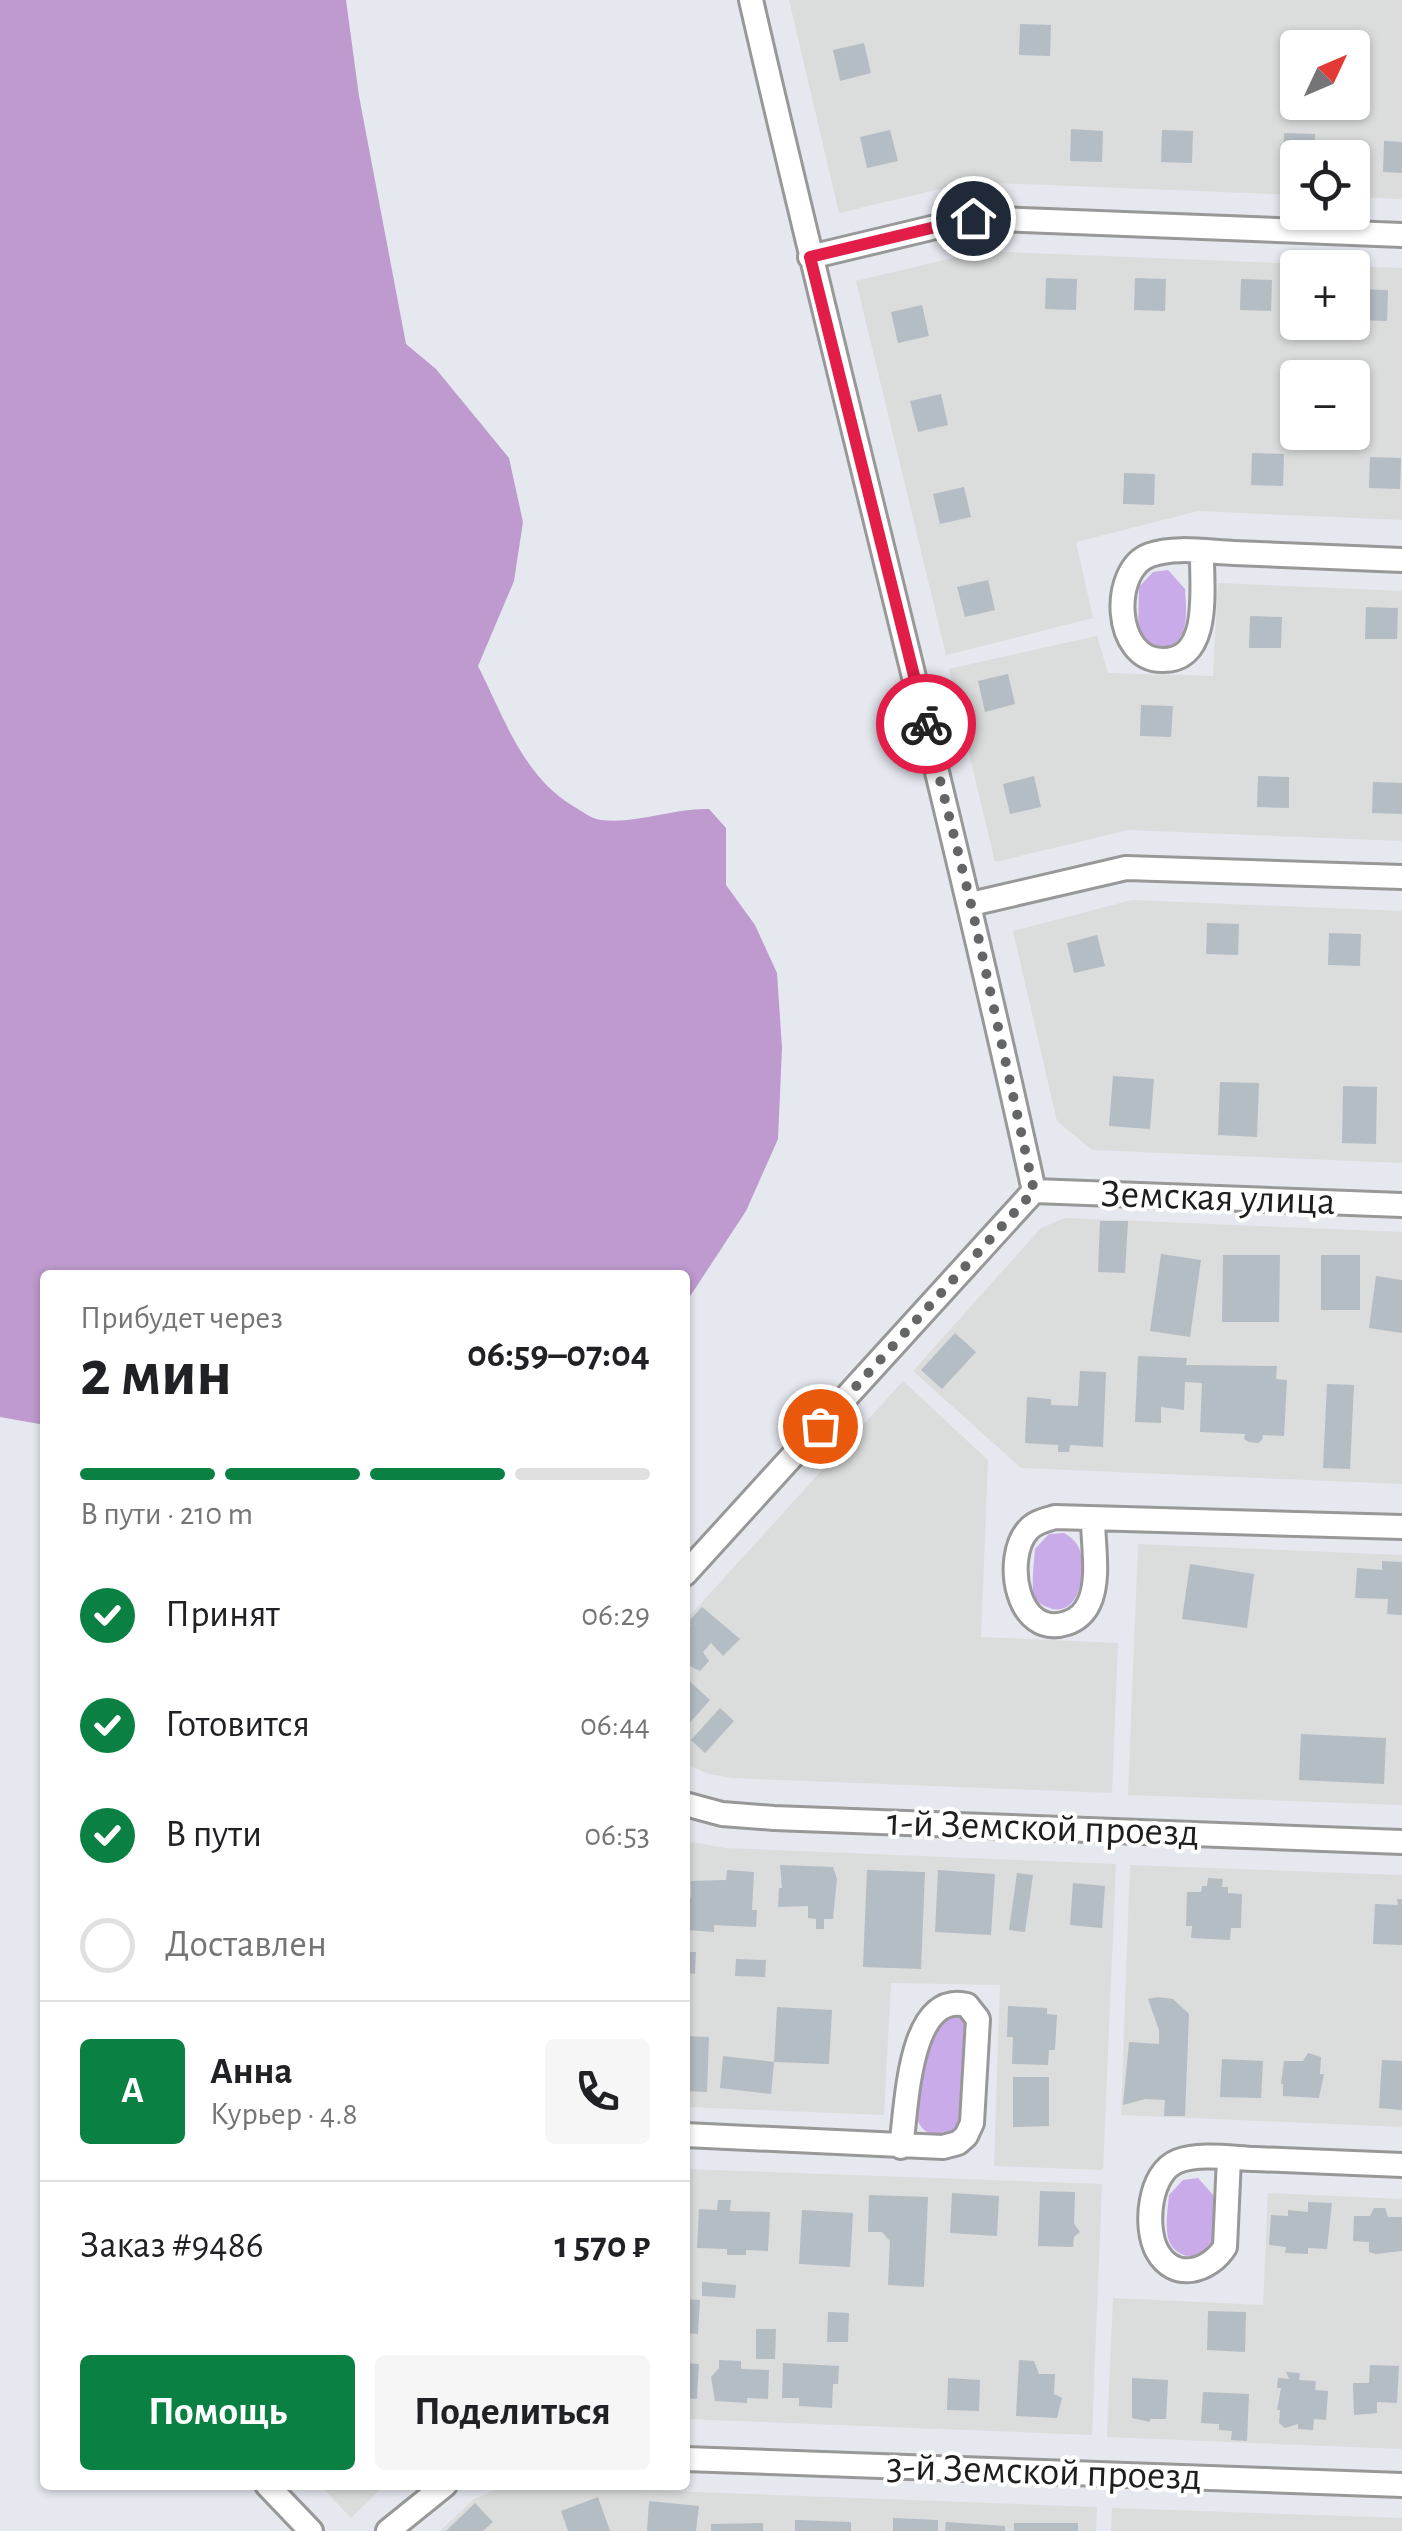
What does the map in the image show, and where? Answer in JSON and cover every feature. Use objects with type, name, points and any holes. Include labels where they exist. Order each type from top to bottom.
[{"type":"street","points":[[690,1569],[1034,1191],[971,904],[810,257],[752,0]]},
{"type":"street","points":[[810,257],[973,218],[1402,235]]},
{"type":"street","points":[[1202,552],[1197,637],[1178,657],[1148,658],[1128,638],[1125,623],[1128,576],[1148,555],[1202,552],[1402,560]]},
{"type":"street","points":[[971,904],[1126,868],[1402,878]]},
{"type":"street","name":"Земская улица","points":[[1034,1191],[1402,1204]]},
{"type":"street","points":[[1093,1519],[1090,1602],[1070,1622],[1056,1626],[1042,1623],[1029,1615],[1018,1589],[1021,1541],[1029,1528],[1041,1520],[1055,1517],[1402,1527]]},
{"type":"street","name":"1-й Земской проезд","points":[[690,1805],[722,1814],[774,1818],[1402,1842]]},
{"type":"street","points":[[690,2135],[900,2147],[950,2146],[966,2136],[972,2123],[978,2019],[967,2004],[942,2005],[933,2011],[921,2030],[900,2147]]},
{"type":"street","points":[[1229,2158],[1225,2247],[1217,2260],[1205,2268],[1176,2268],[1164,2260],[1152,2234],[1155,2182],[1175,2162],[1229,2158],[1402,2165]]},
{"type":"street","name":"3-й Земской проезд","points":[[690,2459],[1402,2485]]},
{"type":"street","points":[[272,2490],[311,2531]]},
{"type":"street","points":[[388,2531],[440,2490]]},
{"type":"shaded area","points":[[0,0],[346,0],[359,96],[406,344],[436,369],[509,458],[523,522],[514,581],[478,666],[527,762],[555,793],[587,814],[615,821],[709,809],[726,828],[726,885],[755,925],[777,973],[782,1048],[778,1139],[746,1211],[690,1296],[690,1270],[40,1270],[40,1424],[0,1417]]},
{"type":"shaded area","points":[[789,0],[1402,0],[1402,199],[1370,198],[1370,140],[1280,140],[1280,194],[970,182],[839,213]]},
{"type":"shaded area","points":[[982,251],[1280,263],[1280,340],[1370,340],[1370,267],[1402,268],[1402,520],[1198,511],[1076,542],[1093,618],[946,655],[856,281]]},
{"type":"shaded area","points":[[1168,570],[1185,589],[1185,623],[1174,644],[1158,647],[1138,633],[1139,587],[1153,572]]},
{"type":"shaded area","points":[[1218,583],[1402,591],[1402,841],[1128,830],[995,862],[949,669],[1097,636],[1108,673],[1213,676]]},
{"type":"shaded area","points":[[1132,900],[1402,911],[1402,1163],[1092,1150],[1057,1121],[1013,931]]},
{"type":"shaded area","points":[[1065,1218],[1402,1232],[1402,1484],[1021,1468],[913,1371],[1041,1228]]},
{"type":"shaded area","points":[[903,1381],[988,1460],[981,1637],[1118,1643],[1112,1793],[733,1778],[690,1766],[690,1615]]},
{"type":"shaded area","points":[[1064,1533],[1079,1548],[1082,1571],[1073,1601],[1058,1609],[1044,1606],[1036,1599],[1035,1549],[1049,1534]]},
{"type":"shaded area","points":[[1138,1544],[1402,1555],[1402,1805],[1128,1795]]},
{"type":"shaded area","points":[[690,1842],[725,1848],[1116,1864],[1103,2170],[994,2166],[1000,1985],[891,1983],[884,2115],[690,2107]]},
{"type":"shaded area","points":[[1130,1865],[1402,1875],[1402,2127],[1121,2115]]},
{"type":"shaded area","points":[[960,2013],[969,2021],[965,2121],[953,2135],[934,2137],[918,2121],[918,2085],[939,2020]]},
{"type":"shaded area","points":[[690,2169],[1102,2184],[1092,2435],[690,2419]]},
{"type":"shaded area","points":[[1198,2178],[1215,2197],[1214,2234],[1207,2250],[1187,2256],[1171,2246],[1168,2238],[1169,2195],[1183,2180]]},
{"type":"shaded area","points":[[1268,2193],[1402,2199],[1402,2449],[1107,2437],[1113,2298],[1263,2305]]},
{"type":"shaded area","points":[[325,2490],[380,2490],[351,2518]]},
{"type":"shaded area","points":[[496,2490],[642,2490],[1097,2507],[1096,2531],[440,2531],[474,2499]]},
{"type":"shaded area","points":[[1112,2508],[1402,2518],[1402,2531],[1111,2531]]},
{"type":"building","points":[[1020,24],[1051,25],[1050,56],[1019,55]]},
{"type":"building","points":[[864,43],[871,73],[840,81],[833,50]]},
{"type":"building","points":[[1071,129],[1103,131],[1102,162],[1070,161]]},
{"type":"building","points":[[890,130],[898,161],[867,168],[860,137]]},
{"type":"building","points":[[1162,130],[1193,131],[1192,163],[1161,162]]},
{"type":"building","points":[[1284,133],[1315,134],[1315,140],[1284,140]]},
{"type":"building","points":[[1384,141],[1402,142],[1402,173],[1383,172]]},
{"type":"building","points":[[1046,278],[1077,279],[1076,310],[1045,309]]},
{"type":"building","points":[[1135,278],[1166,279],[1165,311],[1134,310]]},
{"type":"building","points":[[1241,279],[1272,280],[1271,311],[1240,310]]},
{"type":"building","points":[[1370,289],[1388,290],[1387,321],[1370,320]]},
{"type":"building","points":[[922,305],[929,336],[898,343],[891,312]]},
{"type":"building","points":[[941,394],[948,425],[918,432],[910,401]]},
{"type":"building","points":[[1252,453],[1284,454],[1283,486],[1251,485]]},
{"type":"building","points":[[1370,457],[1401,458],[1400,489],[1369,488]]},
{"type":"building","points":[[1124,473],[1155,474],[1154,505],[1123,504]]},
{"type":"building","points":[[964,487],[971,517],[940,524],[933,494]]},
{"type":"building","points":[[988,580],[995,610],[965,617],[957,587]]},
{"type":"building","points":[[1366,607],[1398,608],[1397,639],[1365,639]]},
{"type":"building","points":[[1250,616],[1282,617],[1281,648],[1249,648]]},
{"type":"building","points":[[1008,674],[1015,704],[985,712],[978,681]]},
{"type":"building","points":[[1141,705],[1173,706],[1171,737],[1140,736]]},
{"type":"building","points":[[1034,776],[1041,807],[1010,814],[1003,784]]},
{"type":"building","points":[[1258,776],[1289,777],[1289,808],[1257,807]]},
{"type":"building","points":[[1373,782],[1402,783],[1402,814],[1372,813]]},
{"type":"building","points":[[1207,923],[1239,924],[1238,955],[1206,954]]},
{"type":"building","points":[[1329,933],[1361,934],[1360,966],[1328,965]]},
{"type":"building","points":[[1097,935],[1105,966],[1074,973],[1067,943]]},
{"type":"building","points":[[1113,1076],[1154,1079],[1150,1129],[1109,1126]]},
{"type":"building","points":[[1220,1082],[1259,1083],[1257,1137],[1218,1135]]},
{"type":"building","points":[[1343,1086],[1377,1087],[1376,1144],[1342,1143]]},
{"type":"building","points":[[1100,1221],[1128,1221],[1125,1273],[1098,1272]]},
{"type":"building","points":[[1161,1254],[1201,1260],[1190,1337],[1150,1331]]},
{"type":"building","points":[[1223,1255],[1280,1255],[1279,1322],[1222,1322]]},
{"type":"building","points":[[1321,1255],[1360,1255],[1360,1310],[1321,1310]]},
{"type":"building","points":[[1376,1276],[1402,1280],[1402,1333],[1369,1328]]},
{"type":"building","points":[[955,1333],[976,1352],[942,1389],[921,1370]]},
{"type":"building","points":[[1138,1356],[1187,1358],[1186,1365],[1277,1366],[1276,1379],[1287,1380],[1284,1436],[1263,1435],[1258,1443],[1244,1439],[1245,1434],[1200,1432],[1202,1383],[1185,1382],[1184,1410],[1161,1407],[1161,1423],[1135,1422]]},
{"type":"building","points":[[1080,1371],[1106,1372],[1103,1447],[1070,1445],[1069,1452],[1058,1452],[1058,1445],[1025,1443],[1027,1397],[1051,1399],[1051,1405],[1078,1406]]},
{"type":"building","points":[[1327,1384],[1354,1385],[1350,1469],[1323,1468]]},
{"type":"building","points":[[1382,1561],[1402,1562],[1402,1615],[1387,1614],[1388,1599],[1355,1598],[1357,1568],[1382,1570]]},
{"type":"building","points":[[1190,1564],[1254,1574],[1247,1628],[1182,1619]]},
{"type":"building","points":[[702,1607],[740,1639],[723,1656],[711,1643],[703,1652],[709,1661],[700,1671],[690,1666],[690,1620]]},
{"type":"building","points":[[690,1682],[710,1700],[690,1723]]},
{"type":"building","points":[[720,1708],[734,1721],[705,1753],[691,1740]]},
{"type":"building","points":[[1301,1734],[1386,1738],[1384,1784],[1299,1780]]},
{"type":"building","points":[[780,1865],[833,1867],[837,1879],[833,1919],[824,1919],[824,1929],[816,1929],[816,1919],[808,1918],[808,1906],[778,1907],[782,1888]]},
{"type":"building","points":[[727,1870],[754,1872],[752,1910],[757,1910],[756,1927],[714,1925],[714,1932],[690,1930],[691,1881],[726,1880]]},
{"type":"building","points":[[867,1870],[925,1872],[921,1969],[863,1967]]},
{"type":"building","points":[[938,1870],[995,1874],[991,1935],[935,1932]]},
{"type":"building","points":[[1017,1873],[1033,1875],[1025,1932],[1009,1930]]},
{"type":"building","points":[[1208,1878],[1223,1879],[1222,1887],[1228,1887],[1228,1893],[1242,1894],[1241,1928],[1231,1928],[1230,1940],[1191,1938],[1192,1926],[1186,1926],[1187,1892],[1201,1892]]},
{"type":"building","points":[[1073,1883],[1105,1886],[1102,1928],[1070,1925]]},
{"type":"building","points":[[1397,1899],[1402,1899],[1402,1945],[1373,1944],[1375,1904],[1398,1905]]},
{"type":"building","points":[[690,1952],[696,1952],[695,1974],[690,1974]]},
{"type":"building","points":[[736,1959],[766,1960],[765,1977],[735,1976]]},
{"type":"building","points":[[1148,1999],[1173,1999],[1189,2014],[1185,2116],[1164,2116],[1165,2100],[1145,2099],[1123,2105],[1129,2042],[1159,2044],[1159,2030]]},
{"type":"building","points":[[1008,2006],[1047,2008],[1047,2014],[1057,2015],[1055,2050],[1049,2050],[1048,2065],[1012,2064],[1013,2037],[1007,2037]]},
{"type":"building","points":[[777,2007],[832,2010],[829,2064],[774,2062]]},
{"type":"building","points":[[690,2036],[709,2037],[707,2092],[690,2091]]},
{"type":"building","points":[[1308,2053],[1321,2057],[1320,2074],[1324,2074],[1319,2098],[1283,2096],[1284,2061],[1303,2061]]},
{"type":"building","points":[[723,2056],[774,2062],[771,2094],[720,2088]]},
{"type":"building","points":[[1222,2059],[1263,2061],[1261,2098],[1220,2097]]},
{"type":"building","points":[[1382,2060],[1402,2061],[1402,2110],[1379,2108]]},
{"type":"building","points":[[1013,2077],[1049,2077],[1049,2126],[1013,2127]]},
{"type":"building","points":[[1040,2191],[1075,2192],[1074,2224],[1080,2232],[1074,2237],[1073,2247],[1038,2246]]},
{"type":"building","points":[[952,2193],[999,2196],[997,2236],[950,2233]]},
{"type":"building","points":[[869,2195],[928,2197],[924,2287],[888,2285],[890,2241],[882,2232],[868,2232]]},
{"type":"building","points":[[718,2200],[731,2200],[730,2211],[770,2212],[768,2251],[746,2250],[746,2255],[727,2255],[727,2249],[697,2248],[699,2209],[717,2210]]},
{"type":"building","points":[[1308,2202],[1332,2203],[1327,2249],[1308,2248],[1308,2254],[1285,2253],[1286,2247],[1269,2245],[1271,2215],[1288,2216],[1288,2210],[1308,2212]]},
{"type":"building","points":[[1374,2208],[1385,2208],[1388,2217],[1402,2217],[1402,2251],[1375,2254],[1369,2252],[1369,2242],[1353,2241],[1354,2216],[1370,2216]]},
{"type":"building","points":[[802,2210],[853,2213],[850,2267],[799,2264]]},
{"type":"building","points":[[702,2282],[736,2285],[735,2298],[702,2296]]},
{"type":"building","points":[[690,2299],[700,2300],[698,2334],[690,2333]]},
{"type":"building","points":[[1208,2311],[1246,2312],[1245,2352],[1207,2350]]},
{"type":"building","points":[[828,2312],[849,2313],[848,2342],[827,2342]]},
{"type":"building","points":[[756,2329],[776,2329],[775,2359],[756,2359]]},
{"type":"building","points":[[719,2360],[741,2361],[741,2369],[769,2370],[768,2399],[747,2398],[747,2403],[715,2401],[711,2377],[719,2368]]},
{"type":"building","points":[[1019,2360],[1034,2361],[1039,2374],[1055,2374],[1054,2394],[1062,2398],[1057,2418],[1016,2416]]},
{"type":"building","points":[[690,2363],[699,2364],[697,2399],[690,2398]]},
{"type":"building","points":[[783,2363],[839,2366],[832,2408],[799,2406],[799,2398],[782,2398]]},
{"type":"building","points":[[1370,2365],[1399,2366],[1397,2403],[1377,2402],[1377,2413],[1354,2415],[1353,2383],[1369,2383]]},
{"type":"building","points":[[1286,2372],[1300,2373],[1299,2380],[1316,2381],[1315,2390],[1328,2391],[1326,2420],[1314,2419],[1313,2430],[1298,2429],[1298,2424],[1285,2428],[1279,2423],[1278,2378],[1289,2379]]},
{"type":"building","points":[[948,2378],[980,2380],[979,2411],[947,2410]]},
{"type":"building","points":[[1132,2378],[1168,2380],[1166,2419],[1150,2422],[1132,2418]]},
{"type":"building","points":[[1203,2392],[1249,2394],[1247,2441],[1231,2440],[1232,2431],[1219,2430],[1219,2424],[1201,2423]]},
{"type":"building","points":[[598,2497],[610,2531],[568,2531],[561,2511]]},
{"type":"building","points":[[649,2501],[699,2506],[696,2531],[647,2531]]},
{"type":"building","points":[[475,2503],[493,2522],[483,2531],[446,2531]]},
{"type":"building","points":[[893,2518],[938,2520],[938,2531],[893,2531]]},
{"type":"building","points":[[795,2520],[851,2522],[851,2531],[795,2531]]},
{"type":"building","points":[[946,2522],[1005,2526],[1005,2531],[945,2531]]},
{"type":"building","points":[[763,2523],[763,2531],[711,2531],[711,2524]]},
{"type":"building","points":[[1014,2523],[1078,2523],[1078,2531],[1014,2531]]},
{"type":"way so far","points":[[820,1426],[1034,1191],[971,904],[926,724]]},
{"type":"route","points":[[926,724],[810,257],[973,218]]}]
